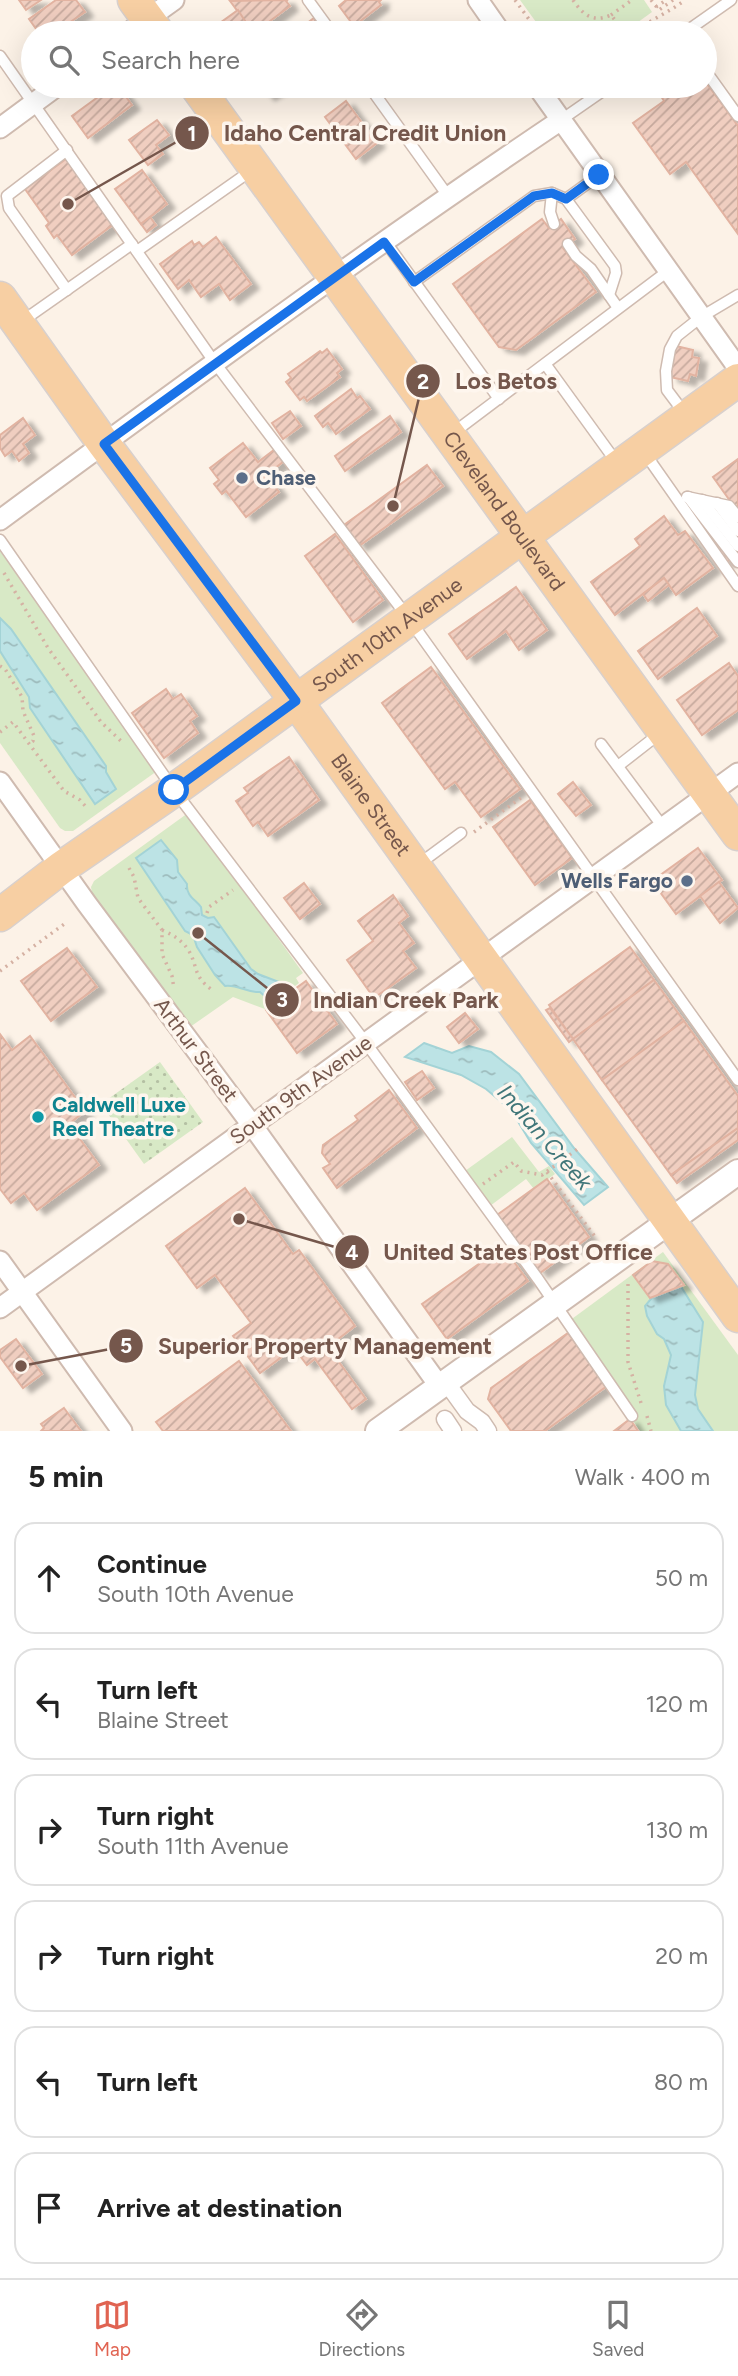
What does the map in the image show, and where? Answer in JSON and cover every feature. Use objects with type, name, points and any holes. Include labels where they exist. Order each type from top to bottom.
[{"type":"main road","name":"Cleveland Boulevard","points":[[205,98],[738,834]]},
{"type":"main road","name":"Blaine Street","points":[[0,298],[104,444],[296,701],[738,1316]]},
{"type":"main road","name":"South 10th Avenue","points":[[0,915],[61,868],[174,790],[738,380]]},
{"type":"street","points":[[142,21],[174,0]]},
{"type":"street","points":[[478,0],[493,21]]},
{"type":"street","points":[[0,128],[41,98]]},
{"type":"street","points":[[545,98],[738,369]]},
{"type":"street","points":[[0,520],[335,276],[561,120]]},
{"type":"street","name":"South 9th Avenue","points":[[0,1308],[738,773]]},
{"type":"street","name":"Arthur Street","points":[[0,782],[443,1385]]},
{"type":"street","points":[[379,1431],[738,1172]]},
{"type":"street","points":[[0,1261],[122,1431]]},
{"type":"street","points":[[443,1385],[488,1431]]},
{"type":"lane","points":[[308,0],[323,21]]},
{"type":"lane","points":[[701,21],[731,0]]},
{"type":"lane","points":[[0,56],[21,85]]},
{"type":"lane","points":[[717,87],[738,116]]},
{"type":"lane","points":[[30,98],[215,363],[409,620],[738,1080]]},
{"type":"lane","points":[[378,98],[448,196]]},
{"type":"lane","points":[[561,120],[593,98]]},
{"type":"lane","points":[[67,150],[7,196],[9,208],[67,290]]},
{"type":"lane","points":[[18,324],[255,168]]},
{"type":"lane","points":[[566,199],[599,175]]},
{"type":"lane","points":[[552,193],[550,212],[554,224]]},
{"type":"lane","points":[[414,282],[534,196],[552,193],[566,199],[615,266],[609,295]]},
{"type":"lane","points":[[384,242],[499,399]]},
{"type":"lane","points":[[568,244],[618,308]]},
{"type":"lane","points":[[450,436],[668,271]]},
{"type":"lane","points":[[687,417],[667,390],[666,371],[670,349],[677,336],[701,317],[738,295]]},
{"type":"lane","points":[[546,365],[631,458],[673,494],[738,586]]},
{"type":"lane","points":[[673,494],[729,506],[738,517]]},
{"type":"lane","points":[[688,497],[738,562]]},
{"type":"lane","points":[[701,499],[738,546]]},
{"type":"lane","points":[[717,503],[738,531]]},
{"type":"lane","points":[[0,540],[174,790],[366,1043],[555,1304],[632,1416]]},
{"type":"lane","points":[[618,766],[664,731]]},
{"type":"lane","points":[[601,744],[663,827]]},
{"type":"lane","points":[[415,866],[463,836]]},
{"type":"path","points":[[515,0],[530,21]]},
{"type":"path","points":[[573,0],[581,11],[591,18],[601,20],[632,0]]},
{"type":"path","points":[[651,0],[659,10],[673,0]]},
{"type":"path","points":[[656,7],[666,0]]},
{"type":"path","points":[[649,21],[662,16],[685,0]]},
{"type":"path","points":[[611,15],[616,21]]},
{"type":"path","points":[[1,568],[48,648],[101,722],[123,743]]},
{"type":"path","points":[[0,666],[5,669],[22,697],[23,711],[34,736],[29,744]]},
{"type":"path","points":[[0,732],[13,722],[64,790],[88,809]]},
{"type":"path","points":[[463,836],[532,790]]},
{"type":"path","points":[[130,868],[138,898],[162,930],[176,937],[187,948],[198,976],[211,989]]},
{"type":"path","points":[[207,912],[209,907],[219,900]]},
{"type":"path","points":[[0,971],[67,922]]},
{"type":"path","points":[[162,930],[162,954],[172,976],[174,995]]},
{"type":"path","points":[[474,1191],[514,1162],[520,1171],[542,1175],[579,1148]]},
{"type":"path","points":[[549,1170],[596,1238]]},
{"type":"path","points":[[628,1284],[628,1362],[651,1431]]},
{"type":"green space","points":[[520,0],[644,0],[652,12],[640,21],[535,21]]},
{"type":"green space","points":[[0,551],[157,771],[73,831],[60,828],[0,743]]},
{"type":"green space","points":[[188,813],[303,973],[296,978],[299,983],[265,1009],[233,997],[190,1027],[92,893],[91,887],[94,881]]},
{"type":"green space","points":[[160,1062],[203,1122],[144,1164],[101,1104]]},
{"type":"green space","points":[[512,1137],[539,1172],[549,1166],[555,1174],[534,1189],[526,1179],[490,1206],[465,1171]]},
{"type":"green space","points":[[663,1252],[738,1355],[738,1431],[640,1431],[565,1324]]},
{"type":"water","points":[[0,618],[11,629],[106,766],[106,772],[116,789],[95,804],[30,708],[29,697],[0,651]]},
{"type":"water","points":[[161,840],[177,860],[178,872],[187,884],[189,894],[201,907],[202,915],[214,917],[251,969],[292,987],[274,1000],[260,992],[225,986],[215,975],[197,947],[193,935],[185,931],[136,858]]},
{"type":"water","name":"Indian Creek","points":[[424,1043],[452,1053],[469,1046],[491,1052],[519,1074],[574,1148],[608,1187],[584,1205],[531,1143],[511,1110],[486,1089],[461,1075],[405,1057]]},
{"type":"water","points":[[680,1285],[703,1322],[695,1395],[698,1409],[713,1431],[681,1431],[666,1405],[664,1386],[671,1355],[664,1339],[657,1334],[647,1316],[645,1306],[655,1294]]},
{"type":"building","points":[[19,0],[41,0],[26,10]]},
{"type":"building","points":[[56,0],[76,0],[85,12],[72,21],[29,19]]},
{"type":"building","points":[[288,0],[286,1],[290,6],[270,21],[245,21],[230,1]]},
{"type":"building","points":[[346,0],[381,0],[381,5],[360,21],[350,21],[339,6]]},
{"type":"building","points":[[238,10],[245,21],[223,21]]},
{"type":"building","points":[[717,97],[738,126],[738,234],[686,162],[670,174],[633,123],[664,101],[662,98]]},
{"type":"building","points":[[97,98],[127,98],[132,105],[88,138],[72,116]]},
{"type":"building","points":[[346,101],[377,143],[356,159],[325,117]]},
{"type":"building","points":[[157,120],[169,135],[156,145],[163,154],[148,165],[129,140]]},
{"type":"building","points":[[66,159],[114,224],[72,255],[57,235],[54,238],[46,226],[49,223],[25,189]]},
{"type":"building","points":[[142,170],[167,204],[141,224],[115,189]]},
{"type":"building","points":[[150,217],[156,225],[147,232],[141,224]]},
{"type":"building","points":[[542,219],[549,228],[561,219],[575,239],[563,248],[596,292],[516,350],[499,347],[453,284]]},
{"type":"building","points":[[216,237],[251,284],[230,300],[219,284],[201,297],[189,280],[178,289],[160,264],[192,241],[194,245],[199,242],[203,247]]},
{"type":"building","points":[[676,346],[693,350],[692,357],[699,358],[696,376],[690,374],[688,381],[670,377]]},
{"type":"building","points":[[327,349],[342,369],[337,373],[340,377],[307,401],[304,397],[300,400],[286,382],[291,378],[288,374]]},
{"type":"building","points":[[351,389],[370,409],[336,434],[328,423],[323,427],[315,416]]},
{"type":"building","points":[[290,411],[301,426],[283,439],[272,423]]},
{"type":"building","points":[[390,416],[401,432],[345,471],[335,456]]},
{"type":"building","points":[[23,418],[35,435],[23,444],[29,453],[19,461],[12,451],[5,456],[0,448],[0,435]]},
{"type":"building","name":"Chase","points":[[243,443],[258,462],[274,450],[283,462],[266,475],[279,492],[246,517],[226,491],[222,494],[214,484],[219,480],[210,468]]},
{"type":"building","points":[[738,459],[738,512],[713,477]]},
{"type":"building","points":[[427,465],[443,486],[359,546],[344,525]]},
{"type":"building","points":[[664,516],[678,535],[685,531],[713,568],[676,595],[664,578],[615,615],[591,582],[640,546],[635,539]]},
{"type":"building","points":[[738,525],[738,553],[725,563],[711,544]]},
{"type":"building","points":[[335,534],[383,600],[353,622],[305,556]]},
{"type":"building","points":[[664,578],[669,585],[648,601],[643,594]]},
{"type":"building","points":[[516,587],[547,630],[519,650],[506,631],[467,659],[449,634]]},
{"type":"building","points":[[697,608],[717,636],[658,679],[638,651]]},
{"type":"building","points":[[729,663],[738,676],[738,710],[702,735],[677,700]]},
{"type":"building","points":[[431,667],[520,789],[481,817],[455,782],[445,789],[382,703]]},
{"type":"building","points":[[166,689],[173,699],[181,694],[197,716],[190,721],[198,733],[164,758],[132,713]]},
{"type":"building","points":[[289,757],[319,800],[268,836],[258,822],[253,826],[236,801],[248,793],[244,788]]},
{"type":"building","points":[[573,782],[591,805],[576,816],[558,794]]},
{"type":"building","points":[[530,800],[572,858],[535,885],[493,827]]},
{"type":"building","name":"Wells Fargo","points":[[698,848],[722,880],[676,914],[652,881]]},
{"type":"building","points":[[719,882],[738,908],[720,923],[700,896]]},
{"type":"building","points":[[304,883],[320,904],[300,919],[284,898]]},
{"type":"building","points":[[393,895],[408,916],[399,923],[414,943],[403,951],[416,968],[374,998],[347,960],[373,941],[358,921]]},
{"type":"building","points":[[630,947],[654,980],[573,1039],[549,1005]]},
{"type":"building","points":[[67,948],[97,987],[51,1021],[21,981]]},
{"type":"building","points":[[654,980],[684,1021],[602,1080],[573,1039]]},
{"type":"building","points":[[306,981],[337,1024],[297,1053],[266,1010]]},
{"type":"building","points":[[550,1008],[573,1039],[569,1042],[546,1010]]},
{"type":"building","points":[[465,1013],[478,1029],[459,1043],[447,1027]]},
{"type":"building","points":[[684,1021],[738,1096],[738,1128],[671,1175],[602,1080]]},
{"type":"building","name":"Caldwell Luxe Reel Theatre","points":[[0,1034],[12,1050],[30,1036],[85,1111],[69,1124],[99,1165],[37,1210],[24,1193],[11,1203],[0,1189]]},
{"type":"building","points":[[422,1071],[434,1088],[417,1100],[405,1082]]},
{"type":"building","points":[[389,1090],[417,1128],[337,1188],[323,1168],[330,1164],[322,1153],[323,1145],[358,1120],[355,1116]]},
{"type":"building","points":[[738,1128],[738,1140],[677,1183],[671,1175]]},
{"type":"building","points":[[547,1179],[589,1237],[540,1273],[497,1215]]},
{"type":"building","points":[[245,1188],[293,1254],[299,1250],[355,1326],[328,1347],[366,1399],[352,1409],[315,1359],[307,1365],[294,1348],[260,1373],[233,1336],[251,1323],[215,1275],[197,1288],[166,1246]]},
{"type":"building","points":[[503,1247],[528,1281],[447,1339],[422,1304]]},
{"type":"building","points":[[652,1261],[668,1264],[684,1285],[650,1298],[633,1275]]},
{"type":"building","points":[[568,1333],[607,1386],[545,1431],[511,1431],[488,1399],[491,1388]]},
{"type":"building","points":[[16,1339],[42,1374],[23,1388],[0,1357],[0,1350]]},
{"type":"building","points":[[239,1361],[291,1431],[163,1431],[156,1422]]},
{"type":"building","points":[[64,1408],[81,1431],[41,1431],[44,1428],[41,1424]]},
{"type":"building","points":[[630,1419],[638,1431],[614,1431]]},
{"type":"place","name":"Idaho Central Credit Union","points":[[68,204]]},
{"type":"place","name":"Chase","points":[[242,478]]},
{"type":"place","name":"Los Betos","points":[[393,506]]},
{"type":"place","name":"Wells Fargo","points":[[687,881]]},
{"type":"place","name":"Indian Creek Park","points":[[198,933]]},
{"type":"place","name":"Caldwell Luxe Reel Theatre","points":[[38,1117]]},
{"type":"place","name":"United States Post Office","points":[[239,1219]]},
{"type":"place","name":"Superior Property Management","points":[[21,1366]]},
{"type":"route","points":[[174,790],[296,701],[104,444],[384,242],[414,282],[534,196],[552,193],[566,199],[599,175]]}]
